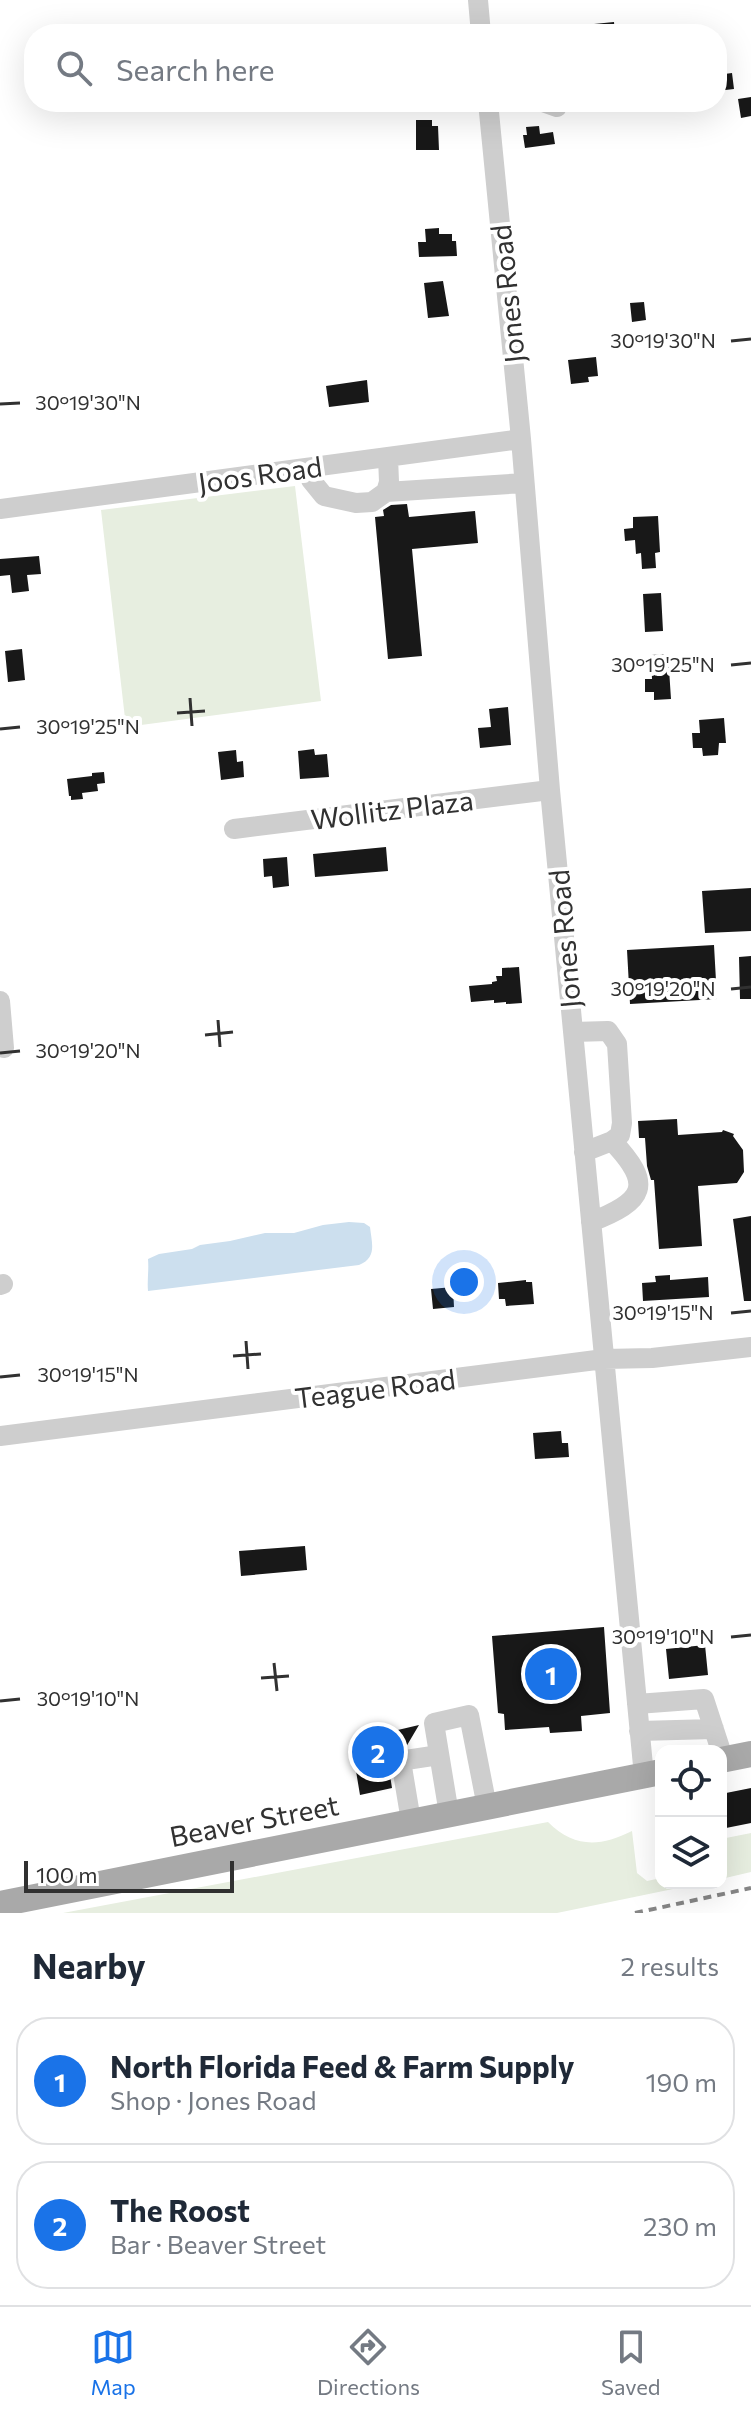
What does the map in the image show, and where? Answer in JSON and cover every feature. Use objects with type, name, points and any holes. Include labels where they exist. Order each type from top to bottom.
[{"type":"main road","points":[[727,1756],[751,1754]]},
{"type":"main road","name":"Beaver Street","points":[[0,1904],[652,1774]]},
{"type":"street","points":[[478,0],[480,24]]},
{"type":"street","name":"Jones Road","points":[[493,112],[550,790],[639,1731],[652,1774]]},
{"type":"street","name":"Joos Road","points":[[0,509],[521,439]]},
{"type":"street","points":[[386,492],[389,482],[388,457]]},
{"type":"street","points":[[309,468],[311,480],[324,496],[356,503],[372,502],[386,492],[524,483]]},
{"type":"street","name":"Wollitz Plaza","points":[[234,829],[550,790]]},
{"type":"street","points":[[0,1001],[4,1048]]},
{"type":"street","points":[[573,1032],[608,1031],[617,1044],[620,1135],[584,1152]]},
{"type":"street","points":[[591,1222],[618,1212],[636,1195],[639,1180],[636,1169],[612,1141]]},
{"type":"street","name":"Teague Road","points":[[0,1436],[604,1359],[652,1358],[751,1347]]},
{"type":"street","points":[[637,1704],[704,1699],[719,1745]]},
{"type":"street","points":[[660,1702],[661,1730]]},
{"type":"street","points":[[449,1814],[434,1723],[469,1715],[487,1807]]},
{"type":"street","points":[[639,1731],[714,1729]]},
{"type":"street","points":[[411,1821],[402,1767],[406,1760],[439,1755]]},
{"type":"shaded area","points":[[295,486],[321,701],[126,727],[101,510]]},
{"type":"shaded area","points":[[548,1822],[568,1837],[588,1842],[609,1840],[632,1831],[637,1873],[647,1881],[655,1879],[655,1889],[673,1889],[557,1913],[63,1913]]},
{"type":"shaded area","points":[[751,1833],[751,1872],[727,1878],[727,1838]]},
{"type":"water","points":[[349,1222],[364,1223],[370,1227],[371,1254],[359,1265],[148,1291],[148,1259],[159,1254],[265,1233],[294,1233]]},
{"type":"building","points":[[732,73],[734,89],[727,90],[727,74]]},
{"type":"building","points":[[751,97],[751,116],[741,118],[738,99]]},
{"type":"building","points":[[416,120],[432,120],[432,126],[438,126],[439,150],[416,150]]},
{"type":"building","points":[[539,126],[540,134],[553,132],[555,144],[525,148],[523,135],[527,135],[526,127]]},
{"type":"building","points":[[439,228],[439,234],[452,234],[457,256],[419,257],[418,242],[426,242],[425,229]]},
{"type":"building","points":[[443,281],[449,316],[428,318],[424,283]]},
{"type":"building","points":[[644,302],[646,320],[632,322],[630,303]]},
{"type":"building","points":[[596,357],[598,376],[588,377],[589,382],[571,384],[568,360]]},
{"type":"building","points":[[367,380],[369,402],[329,407],[326,386]]},
{"type":"building","points":[[407,504],[409,517],[475,511],[478,543],[412,549],[422,656],[388,659],[375,517],[384,516],[383,510],[391,505]]},
{"type":"building","points":[[658,516],[660,552],[655,553],[656,568],[642,569],[641,553],[636,554],[635,540],[625,541],[624,529],[633,528],[633,517]]},
{"type":"building","points":[[39,556],[41,574],[27,575],[29,591],[12,593],[10,575],[0,576],[0,559]]},
{"type":"building","points":[[661,593],[663,631],[645,632],[643,594]]},
{"type":"building","points":[[22,649],[25,680],[8,682],[5,651]]},
{"type":"building","points":[[668,654],[671,699],[654,700],[654,692],[645,692],[645,679],[652,679],[651,655]]},
{"type":"building","points":[[508,707],[511,745],[480,748],[478,728],[491,727],[489,709]]},
{"type":"building","points":[[724,718],[726,743],[719,743],[718,755],[703,756],[702,748],[693,748],[692,733],[700,733],[699,720]]},
{"type":"building","points":[[314,749],[315,755],[327,754],[329,777],[300,779],[298,751]]},
{"type":"building","points":[[236,750],[237,762],[243,761],[244,777],[221,780],[218,752]]},
{"type":"building","points":[[104,772],[105,783],[97,784],[98,791],[82,793],[83,799],[71,800],[67,779]]},
{"type":"building","points":[[386,847],[388,871],[315,877],[313,854]]},
{"type":"building","points":[[287,857],[289,886],[273,888],[272,876],[264,877],[263,859]]},
{"type":"building","points":[[751,888],[751,931],[705,933],[702,891]]},
{"type":"building","points":[[714,945],[717,999],[630,1004],[627,950]]},
{"type":"building","points":[[751,956],[751,999],[740,999],[739,957]]},
{"type":"building","points":[[519,967],[522,1003],[494,1003],[494,1000],[471,1002],[469,986],[492,984],[497,981],[496,976],[502,976],[502,968]]},
{"type":"building","points":[[677,1119],[678,1135],[723,1130],[734,1134],[743,1150],[744,1172],[737,1183],[698,1186],[702,1246],[659,1249],[654,1180],[651,1180],[647,1166],[645,1138],[639,1138],[638,1121]]},
{"type":"building","points":[[751,1216],[751,1301],[744,1301],[733,1219]]},
{"type":"building","points":[[670,1275],[670,1280],[708,1277],[709,1297],[643,1301],[642,1283],[656,1282],[655,1276]]},
{"type":"building","points":[[532,1282],[534,1304],[506,1306],[505,1299],[499,1299],[498,1283]]},
{"type":"building","points":[[453,1287],[454,1307],[433,1309],[431,1289]]},
{"type":"building","points":[[561,1431],[562,1443],[568,1443],[569,1457],[535,1459],[533,1433]]},
{"type":"building","points":[[305,1546],[307,1570],[241,1576],[239,1551]]},
{"type":"building","points":[[604,1627],[610,1713],[581,1716],[582,1731],[550,1733],[549,1727],[505,1730],[504,1714],[498,1713],[492,1636]]},
{"type":"building","points":[[705,1645],[708,1675],[669,1679],[666,1649]]},
{"type":"building","points":[[419,1725],[406,1747],[398,1750],[391,1761],[392,1788],[360,1795],[351,1741]]},
{"type":"building","points":[[751,1788],[751,1823],[727,1828],[727,1793]]},
{"type":"railway","points":[[635,1913],[751,1888]]},
{"type":"place","name":"North Florida Feed & Farm Supply","points":[[551,1674]]},
{"type":"place","name":"The Roost","points":[[378,1752]]}]
